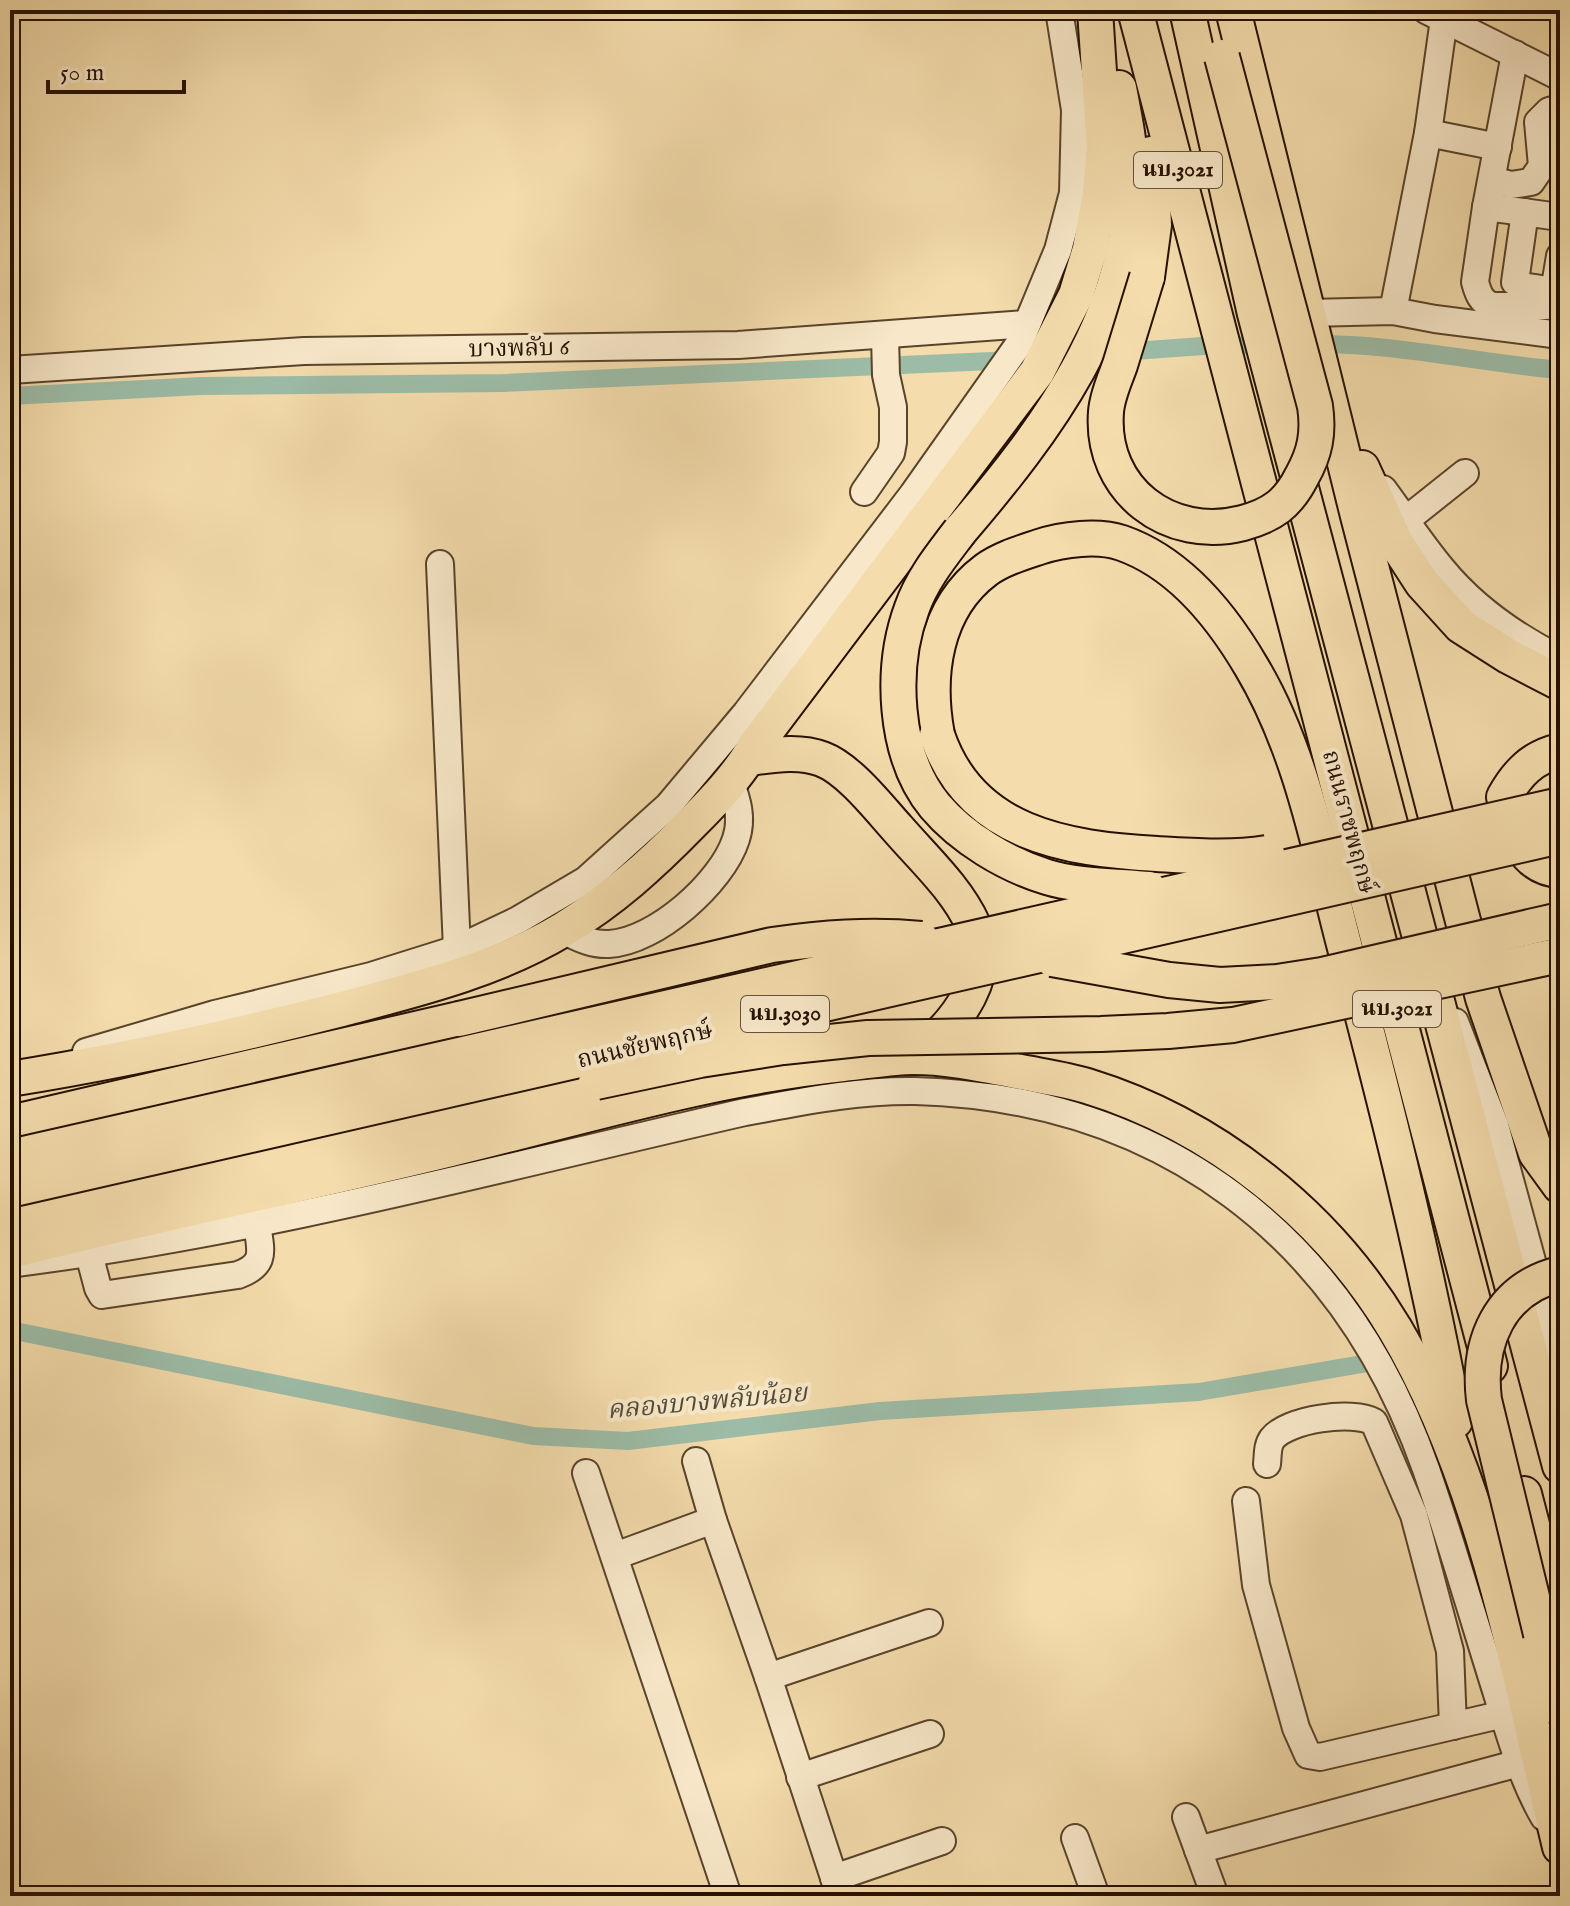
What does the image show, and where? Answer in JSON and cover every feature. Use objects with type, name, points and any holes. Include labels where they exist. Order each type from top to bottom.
[{"type":"main road","points":[[10,1077],[112,1062],[243,1034],[440,984],[515,954],[562,930],[608,900],[652,865],[739,769],[1028,347],[1076,295],[1090,249],[1100,194],[1104,133],[1096,10]]},
{"type":"main road","points":[[1096,10],[1129,140],[1131,181],[1126,233],[1113,289],[1104,318],[1066,391],[1012,467],[932,569],[912,607],[900,654],[897,692],[904,736],[917,778],[935,805],[958,828],[1015,865],[1049,878],[1160,890],[1327,881],[1560,830]]},
{"type":"main road","points":[[1135,10],[1151,130],[1154,225],[1147,277],[1106,410],[1111,453],[1128,488],[1145,505],[1167,518],[1194,527],[1220,528],[1266,517],[1294,493],[1316,447],[1318,425],[1212,10]]},
{"type":"main road","name":"ถนนราชพฤกษ์","points":[[1135,10],[1550,1634]]},
{"type":"main road","name":"ถนนราชพฤกษ์","points":[[1187,10],[1255,314],[1560,1466]]},
{"type":"main road","points":[[1233,10],[1333,415],[1483,998],[1536,1153],[1560,1186]]},
{"type":"main road","points":[[1333,415],[1358,458],[1396,543],[1422,583],[1461,626],[1508,656],[1560,683]]},
{"type":"main road","points":[[1468,1492],[1446,1369],[1384,1099],[1304,793],[1277,713],[1251,664],[1215,612],[1168,566],[1120,543],[1087,539],[1052,542],[1014,555],[985,571],[960,599],[941,630],[932,668],[937,735],[945,758],[970,795],[1027,831],[1066,845],[1118,852],[1233,858],[1360,837],[1560,793]]},
{"type":"main road","points":[[1560,751],[1527,766],[1516,776],[1504,797],[1522,849],[1536,864],[1560,870]]},
{"type":"main road","points":[[739,769],[808,755],[835,766],[871,799],[946,884],[974,927],[979,959],[968,1001],[935,1040],[914,1057]]},
{"type":"main road","name":"ถนนชัยพฤกษ์","points":[[10,1157],[1560,805]]},
{"type":"main road","name":"ถนนชัยพฤกษ์","points":[[10,1190],[1560,836]]},
{"type":"main road","points":[[10,1123],[772,945],[822,938],[869,936],[993,947],[1169,980],[1220,985],[1277,982],[1322,975],[1560,920]]},
{"type":"main road","points":[[10,1217],[700,1060],[868,1038],[1115,1033],[1233,1025],[1560,955]]},
{"type":"main road","points":[[10,1251],[781,1071],[914,1057],[986,1065],[1082,1084],[1157,1114],[1252,1169],[1323,1236],[1363,1281],[1386,1315],[1432,1398],[1468,1492],[1513,1647],[1560,1845]]},
{"type":"main road","points":[[1560,1274],[1529,1286],[1513,1298],[1491,1331],[1481,1374],[1484,1400],[1550,1634],[1560,1710]]},
{"type":"street","points":[[10,1077],[215,1014],[371,976],[457,949],[518,920],[586,880],[668,806],[746,713],[913,494],[981,399],[1028,347],[1073,193],[1075,110],[1059,10]]},
{"type":"street","points":[[1393,311],[1428,133],[1444,13]]},
{"type":"street","points":[[1444,13],[1560,77]]},
{"type":"street","points":[[1444,13],[1560,59]]},
{"type":"street","points":[[1515,54],[1486,207],[1475,282],[1478,294],[1486,304],[1546,306],[1557,288],[1560,259]]},
{"type":"street","points":[[1492,180],[1523,185],[1539,174],[1542,159],[1538,122],[1549,111],[1560,108]]},
{"type":"street","points":[[1428,133],[1498,147]]},
{"type":"street","points":[[1486,207],[1557,217]]},
{"type":"street","points":[[1525,212],[1515,282],[1521,286],[1557,288]]},
{"type":"street","points":[[1314,337],[1393,311],[1560,335]]},
{"type":"street","points":[[864,492],[891,453],[893,442],[893,407],[886,375],[885,340]]},
{"type":"street","name":"บางพลับ 6","points":[[10,370],[304,351],[885,340],[1028,347]]},
{"type":"street","points":[[1358,458],[1443,571],[1479,606],[1523,640],[1560,659]]},
{"type":"street","points":[[1406,520],[1465,473]]},
{"type":"street","points":[[440,564],[457,949]]},
{"type":"street","points":[[562,930],[591,943],[609,944],[636,939],[681,910],[722,867],[736,840],[740,818],[739,769]]},
{"type":"street","points":[[1427,960],[1471,1058],[1495,1125],[1560,1364]]},
{"type":"street","points":[[10,1263],[89,1254],[257,1223],[745,1112],[808,1101],[913,1091],[986,1096],[1034,1104],[1093,1121],[1140,1140],[1204,1173],[1261,1216],[1336,1295],[1387,1375],[1426,1468],[1519,1763],[1534,1801],[1560,1845]]},
{"type":"street","points":[[89,1254],[102,1295],[238,1275],[258,1265],[261,1257],[257,1223]]},
{"type":"street","points":[[1267,1464],[1269,1443],[1290,1427],[1310,1420],[1333,1418],[1364,1417],[1374,1422],[1414,1515],[1446,1638],[1451,1661],[1453,1726]]},
{"type":"street","points":[[696,1461],[713,1520],[837,1887],[942,1841]]},
{"type":"street","points":[[586,1473],[728,1896]]},
{"type":"street","points":[[1246,1501],[1252,1532],[1254,1573],[1261,1604],[1296,1728],[1308,1755],[1320,1757],[1504,1714]]},
{"type":"street","points":[[615,1556],[713,1520]]},
{"type":"street","points":[[768,1677],[929,1623]]},
{"type":"street","points":[[800,1777],[930,1734]]},
{"type":"street","points":[[1198,1850],[1519,1763]]},
{"type":"street","points":[[1186,1817],[1215,1896]]},
{"type":"street","points":[[1075,1838],[1096,1896]]},
{"type":"waterway","points":[[1311,344],[1405,350],[1560,370]]},
{"type":"waterway","points":[[1120,352],[1270,345]]},
{"type":"waterway","points":[[10,396],[201,386],[503,383],[1014,360]]},
{"type":"waterway","name":"คลองบางพลับน้อย","points":[[10,1330],[533,1436],[628,1441],[880,1411],[1199,1392],[1368,1363]]}]
